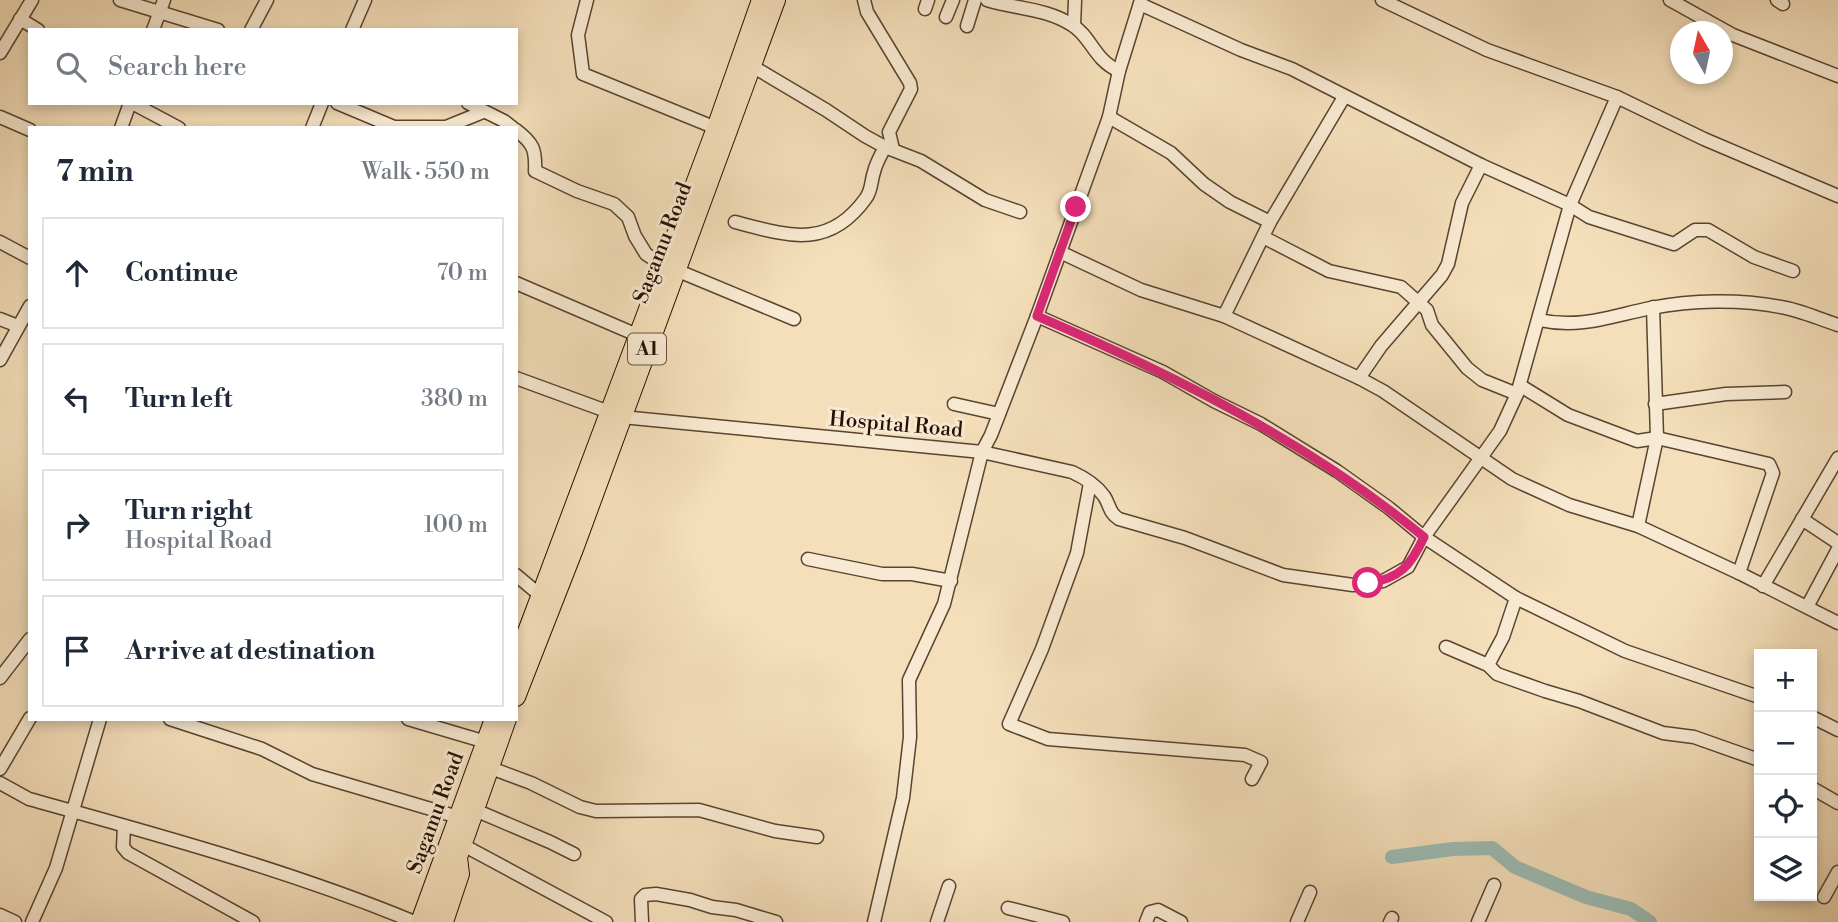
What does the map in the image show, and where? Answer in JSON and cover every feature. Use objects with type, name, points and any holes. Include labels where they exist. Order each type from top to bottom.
[{"type":"highway","name":"Sagamu Road","points":[[518,656],[615,415],[637,335],[670,268],[761,0]]},
{"type":"highway","name":"Sagamu Road","points":[[518,691],[615,415],[776,0]]},
{"type":"highway","name":"Sagamu Road","points":[[420,922],[456,853],[493,721]]},
{"type":"highway","name":"Sagamu Road","points":[[467,813],[506,721]]},
{"type":"highway","name":"Sagamu Road","points":[[435,922],[446,876]]},
{"type":"main road","points":[[412,922],[434,869],[456,853],[461,874],[445,922]]},
{"type":"street","points":[[0,53],[32,0]]},
{"type":"street","points":[[120,0],[162,6],[213,28]]},
{"type":"street","points":[[252,28],[267,0]]},
{"type":"street","points":[[353,28],[365,0]]},
{"type":"street","points":[[587,0],[578,35],[583,74],[716,128]]},
{"type":"street","points":[[736,222],[801,236],[833,230],[866,198],[874,169],[889,148],[889,132],[911,89],[910,83],[867,12],[864,0]]},
{"type":"street","points":[[946,17],[953,0]]},
{"type":"street","points":[[967,26],[975,0]]},
{"type":"street","points":[[987,0],[1035,9],[1074,26],[1106,65],[1119,71]]},
{"type":"street","points":[[1074,26],[1075,0]]},
{"type":"street","points":[[1382,0],[1487,50],[1617,97],[1704,139],[1838,195]]},
{"type":"street","points":[[1670,0],[1732,35],[1838,76]]},
{"type":"street","points":[[1140,2],[1241,50],[1292,69],[1481,165],[1570,205],[1589,218],[1674,244],[1695,230],[1708,230],[1754,257],[1793,271]]},
{"type":"street","name":"Hospital Road","points":[[518,379],[615,415],[982,452],[1037,316],[1109,117],[1119,71],[1140,2]]},
{"type":"street","points":[[154,28],[162,6]]},
{"type":"street","points":[[20,19],[35,28]]},
{"type":"street","points":[[752,66],[865,136],[921,161],[985,200],[1020,212]]},
{"type":"street","points":[[1224,316],[1270,222],[1344,97]]},
{"type":"street","points":[[874,922],[903,798],[910,737],[909,680],[944,604],[982,452],[1072,472],[1084,477],[1103,494],[1113,515],[1119,519],[1185,538],[1283,575],[1353,585],[1383,581],[1408,567],[1424,537],[1500,431],[1519,390],[1570,205],[1617,97]]},
{"type":"street","points":[[122,126],[130,105]]},
{"type":"street","points":[[135,105],[175,126]]},
{"type":"street","points":[[313,126],[321,105]]},
{"type":"street","points":[[471,105],[511,126]]},
{"type":"street","points":[[362,108],[392,126]]},
{"type":"street","points":[[448,126],[483,112]]},
{"type":"street","points":[[0,117],[28,129]]},
{"type":"street","points":[[1109,117],[1171,153],[1204,184],[1230,202],[1270,222]]},
{"type":"street","points":[[518,131],[530,141],[536,156],[535,171],[577,191],[614,204],[628,217],[646,254],[670,268],[794,319]]},
{"type":"street","points":[[865,136],[889,132]]},
{"type":"street","points":[[1359,378],[1381,346],[1442,275],[1448,264],[1462,203],[1481,165]]},
{"type":"street","points":[[1263,237],[1329,271],[1401,287],[1427,310],[1432,325],[1467,368],[1490,384],[1519,390],[1568,415],[1637,441],[1657,438],[1769,464],[1773,473],[1738,573]]},
{"type":"street","points":[[0,242],[28,257]]},
{"type":"street","points":[[1059,252],[1141,290],[1224,316],[1359,378],[1383,391],[1512,479],[1569,505],[1638,526],[1838,623]]},
{"type":"street","points":[[518,283],[637,335]]},
{"type":"street","points":[[1539,320],[1556,323],[1595,322],[1653,307],[1711,302],[1784,307],[1838,325]]},
{"type":"street","points":[[1638,526],[1657,438],[1653,307]]},
{"type":"street","points":[[0,360],[28,309]]},
{"type":"street","points":[[1037,316],[1163,372],[1261,424],[1337,471],[1424,537],[1516,598],[1625,650],[1754,695]]},
{"type":"street","points":[[0,319],[18,326]]},
{"type":"street","points":[[1655,404],[1726,394],[1785,392]]},
{"type":"street","points":[[954,404],[999,414]]},
{"type":"street","points":[[1763,586],[1838,458]]},
{"type":"street","points":[[1090,483],[1076,553],[1042,649],[1009,724],[1048,738],[1245,755],[1261,762],[1252,779]]},
{"type":"street","points":[[1802,519],[1838,543]]},
{"type":"street","points":[[1807,607],[1838,549]]},
{"type":"street","points":[[808,559],[882,574],[912,574],[951,581]]},
{"type":"street","points":[[518,577],[541,596]]},
{"type":"street","points":[[1488,665],[1503,637],[1516,598]]},
{"type":"street","points":[[0,678],[28,642]]},
{"type":"street","points":[[1446,647],[1488,665],[1497,674],[1663,733],[1694,737],[1754,758]]},
{"type":"street","points":[[1817,720],[1838,730]]},
{"type":"street","points":[[0,769],[28,721]]},
{"type":"street","points":[[32,922],[56,868],[99,721]]},
{"type":"street","points":[[176,721],[262,749],[312,774],[467,813],[550,842],[574,854]]},
{"type":"street","points":[[415,721],[486,742]]},
{"type":"street","points":[[488,767],[531,783],[580,807],[596,811],[699,810],[775,831],[817,837]]},
{"type":"street","points":[[0,783],[29,799],[333,890],[412,922]]},
{"type":"street","points":[[1817,791],[1838,803]]},
{"type":"street","points":[[124,826],[123,847],[128,853],[253,922]]},
{"type":"street","points":[[456,853],[606,922]]},
{"type":"street","points":[[1824,897],[1838,872]]},
{"type":"street","points":[[1478,922],[1494,885]]},
{"type":"street","points":[[937,922],[949,886]]},
{"type":"street","points":[[1297,922],[1310,892]]},
{"type":"street","points":[[642,922],[641,899],[645,895],[656,894],[712,907],[736,909],[775,922]]},
{"type":"street","points":[[1008,908],[1063,922]]},
{"type":"street","points":[[1146,922],[1150,912],[1154,910],[1181,922]]},
{"type":"street","points":[[0,915],[15,922]]},
{"type":"waterway","points":[[1392,857],[1453,849],[1492,848],[1515,867],[1586,897],[1631,909],[1650,922]]},
{"type":"route","points":[[1076,207],[1037,316],[1163,372],[1261,424],[1337,471],[1424,537],[1408,567],[1383,581],[1368,583]]}]
